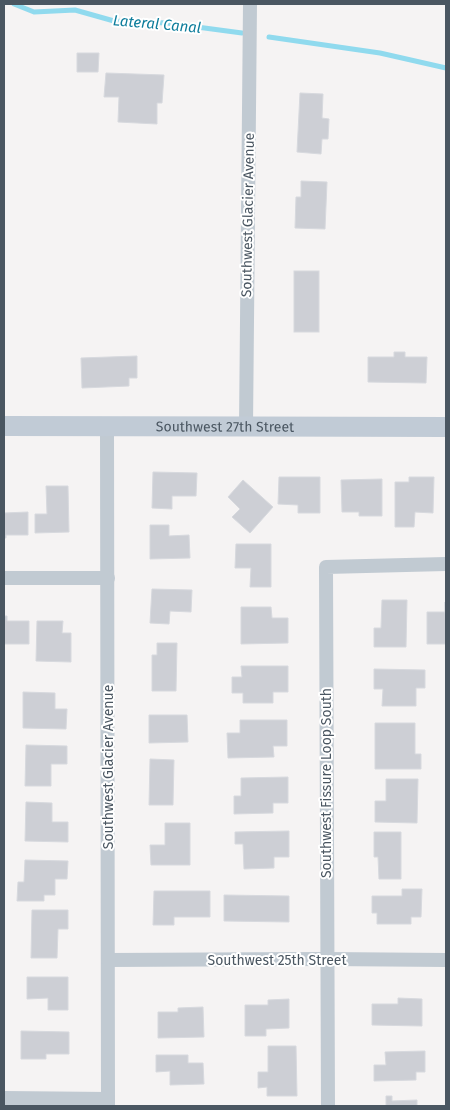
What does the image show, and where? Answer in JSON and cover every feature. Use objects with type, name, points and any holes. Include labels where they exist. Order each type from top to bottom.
[{"type":"street","name":"Southwest Glacier Avenue","points":[[246,427],[250,4]]},
{"type":"street","name":"Southwest 27th Street","points":[[4,426],[446,427]]},
{"type":"street","name":"Southwest Glacier Avenue","points":[[107,427],[108,1102]]},
{"type":"street","name":"Southwest Fissure Loop South","points":[[328,1106],[326,567],[439,564]]},
{"type":"street","points":[[4,578],[108,578]]},
{"type":"street","name":"Southwest 25th Street","points":[[108,960],[446,960]]},
{"type":"street","points":[[4,1098],[108,1102]]},
{"type":"building","points":[[77,53],[99,53],[98,72],[77,72]]},
{"type":"building","points":[[106,73],[164,75],[162,103],[157,103],[157,124],[118,122],[119,97],[104,97]]},
{"type":"building","points":[[300,93],[323,94],[322,118],[329,119],[328,139],[322,139],[321,154],[297,152]]},
{"type":"building","points":[[301,181],[327,182],[325,229],[295,228],[296,197],[301,197]]},
{"type":"building","points":[[294,271],[319,271],[319,332],[294,332]]},
{"type":"building","points":[[394,352],[405,352],[405,357],[427,357],[426,383],[368,382],[368,357],[394,357]]},
{"type":"building","points":[[137,356],[137,378],[129,378],[129,386],[82,388],[81,358]]},
{"type":"building","points":[[153,472],[197,473],[196,496],[172,496],[172,509],[152,508]]},
{"type":"building","points":[[279,477],[320,477],[320,513],[298,513],[298,505],[278,504]]},
{"type":"building","points":[[409,477],[434,477],[433,513],[415,512],[414,527],[395,527],[395,482],[409,482]]},
{"type":"building","points":[[382,479],[382,516],[359,516],[359,512],[342,512],[341,480]]},
{"type":"building","points":[[243,480],[273,507],[250,533],[232,517],[240,509],[228,497]]},
{"type":"building","points":[[46,486],[68,486],[69,532],[35,533],[35,514],[47,514]]},
{"type":"building","points":[[28,512],[28,535],[6,535],[6,538],[4,538],[4,513]]},
{"type":"building","points":[[150,525],[169,525],[169,536],[189,535],[190,558],[150,559]]},
{"type":"building","points":[[236,544],[271,544],[271,587],[250,587],[251,568],[235,568]]},
{"type":"building","points":[[152,589],[192,590],[191,612],[170,611],[169,624],[150,623]]},
{"type":"building","points":[[382,600],[407,600],[406,647],[374,647],[374,628],[381,628]]},
{"type":"building","points":[[445,602],[446,644],[427,644],[427,612],[445,612]]},
{"type":"building","points":[[241,607],[271,607],[272,618],[288,618],[288,643],[241,644]]},
{"type":"building","points":[[4,616],[7,616],[7,621],[29,621],[29,644],[4,644]]},
{"type":"building","points":[[37,621],[63,621],[62,633],[71,633],[71,662],[36,661]]},
{"type":"building","points":[[157,643],[177,643],[176,691],[152,691],[152,655],[157,655]]},
{"type":"building","points":[[241,666],[288,666],[288,692],[273,692],[273,703],[243,703],[243,693],[232,693],[232,677],[242,677]]},
{"type":"building","points":[[374,669],[425,670],[425,688],[416,688],[416,706],[382,706],[383,689],[374,689]]},
{"type":"building","points":[[23,692],[55,693],[55,709],[67,709],[66,729],[23,728]]},
{"type":"building","points":[[149,715],[187,715],[188,742],[149,743]]},
{"type":"building","points":[[240,720],[287,720],[287,746],[273,746],[274,757],[228,758],[227,733],[240,733]]},
{"type":"building","points":[[375,723],[415,723],[415,754],[421,754],[421,769],[375,769]]},
{"type":"building","points":[[26,745],[67,746],[67,764],[51,764],[51,786],[25,786]]},
{"type":"building","points":[[150,759],[174,760],[173,805],[149,805]]},
{"type":"building","points":[[288,777],[288,803],[273,803],[273,813],[234,814],[234,796],[241,796],[241,778]]},
{"type":"building","points":[[386,779],[418,779],[417,823],[375,822],[375,801],[386,801]]},
{"type":"building","points":[[26,802],[52,803],[52,822],[68,822],[68,842],[25,841]]},
{"type":"building","points":[[165,823],[190,823],[190,865],[151,865],[150,845],[165,845]]},
{"type":"building","points":[[289,831],[289,857],[274,857],[274,868],[244,869],[243,844],[235,844],[235,832]]},
{"type":"building","points":[[374,832],[401,832],[401,879],[379,879],[378,857],[374,857]]},
{"type":"building","points":[[25,860],[68,861],[67,879],[55,879],[55,895],[44,895],[44,901],[17,901],[18,882],[24,882]]},
{"type":"building","points":[[402,889],[422,889],[421,917],[411,917],[411,924],[377,924],[377,913],[372,913],[372,896],[402,896]]},
{"type":"building","points":[[154,891],[210,891],[210,917],[174,917],[174,925],[153,925]]},
{"type":"building","points":[[224,895],[289,896],[289,922],[224,921]]},
{"type":"building","points":[[32,910],[68,910],[68,929],[58,929],[57,958],[31,958]]},
{"type":"building","points":[[27,977],[68,977],[68,1010],[48,1010],[48,998],[27,999]]},
{"type":"building","points":[[398,998],[422,999],[422,1026],[372,1025],[372,1004],[398,1004]]},
{"type":"building","points":[[289,999],[289,1028],[266,1029],[266,1036],[245,1036],[245,1005],[268,1005],[268,1000]]},
{"type":"building","points":[[203,1007],[204,1037],[158,1038],[158,1012],[178,1012],[178,1008]]},
{"type":"building","points":[[21,1031],[69,1032],[69,1054],[46,1054],[46,1059],[21,1059]]},
{"type":"building","points":[[268,1046],[296,1046],[297,1096],[267,1096],[267,1087],[258,1088],[258,1072],[268,1072]]},
{"type":"building","points":[[425,1051],[425,1072],[416,1072],[416,1080],[374,1081],[374,1065],[386,1065],[385,1052]]},
{"type":"building","points":[[156,1055],[188,1055],[188,1063],[203,1063],[204,1084],[170,1085],[170,1071],[156,1072]]},
{"type":"building","points":[[386,1096],[392,1096],[392,1101],[417,1100],[417,1106],[386,1106]]},
{"type":"waterway","name":"Lateral Canal","points":[[14,4],[34,12],[75,10],[114,21],[167,23],[242,33]]},
{"type":"waterway","name":"Lateral Canal","points":[[269,37],[380,53],[446,68]]}]
